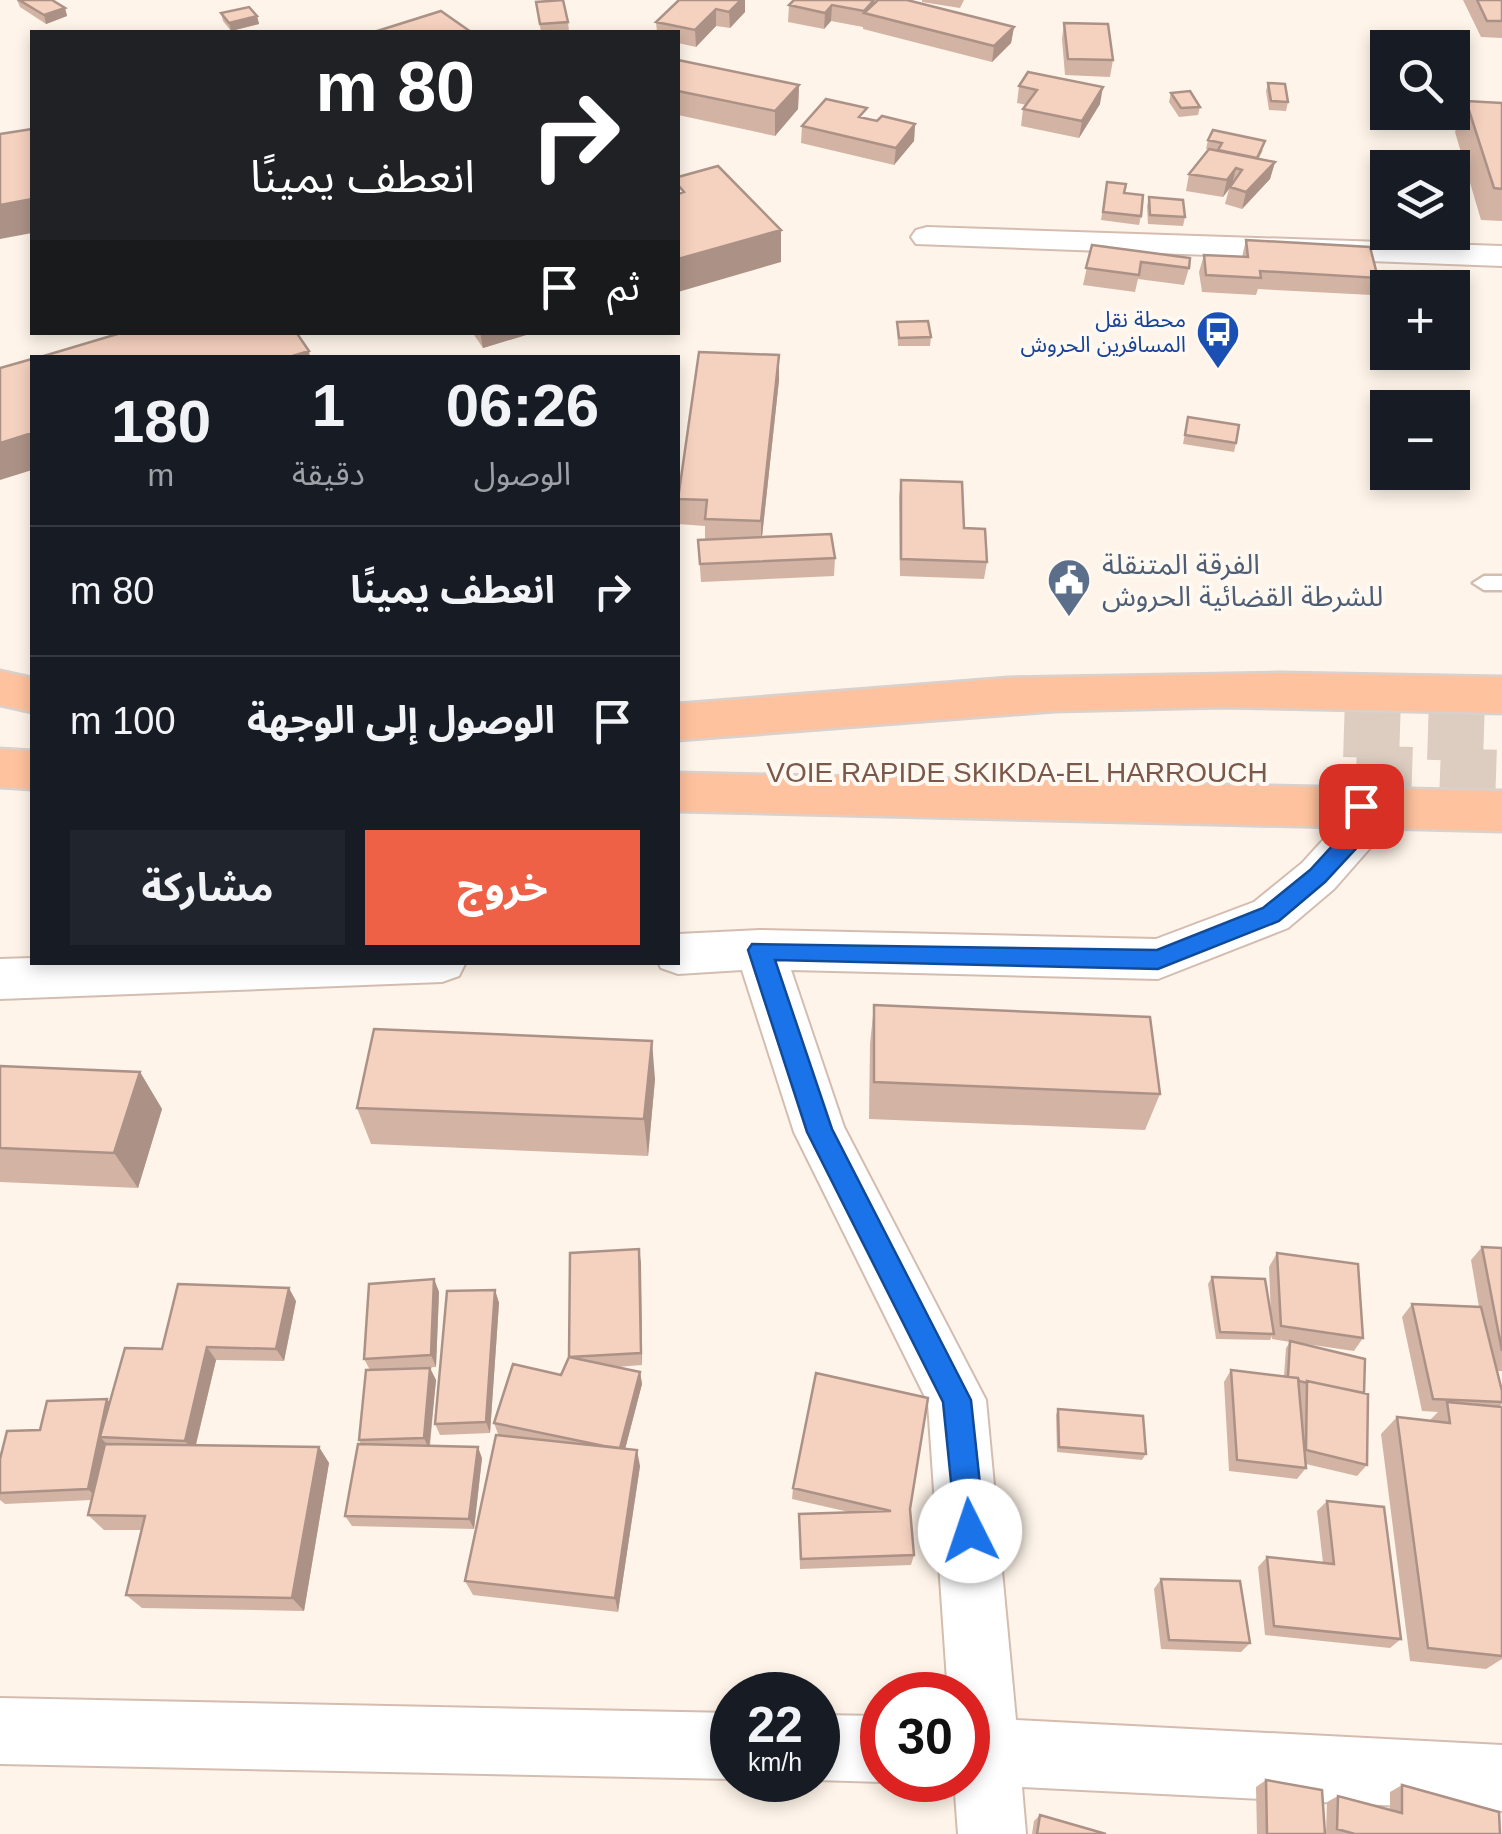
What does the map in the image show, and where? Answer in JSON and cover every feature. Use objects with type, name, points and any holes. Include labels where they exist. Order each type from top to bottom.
[{"type":"highway","points":[[0,688],[30,695]]},
{"type":"highway","points":[[680,722],[1087,692],[1264,689],[1502,694]]},
{"type":"highway","points":[[0,722],[30,722]]},
{"type":"highway","name":"VOIE RAPIDE SKIKDA-EL HARROUCH","points":[[680,730],[1106,726],[1354,769]]},
{"type":"highway","points":[[0,768],[30,770]]},
{"type":"highway","name":"VOIE RAPIDE SKIKDA-EL HARROUCH","points":[[680,776],[1153,768],[1354,769]]},
{"type":"highway","points":[[680,792],[1354,769],[1502,811]]},
{"type":"highway","points":[[0,782],[30,782]]},
{"type":"street","points":[[927,238],[1502,256]]},
{"type":"street","points":[[680,954],[760,950],[1158,959],[1271,915],[1318,876],[1354,836],[1354,769]]},
{"type":"street","points":[[760,950],[820,1132],[957,1400],[973,1672]]},
{"type":"street","points":[[0,979],[364,965]]},
{"type":"street","points":[[0,1731],[710,1746]]},
{"type":"street","points":[[990,1752],[1502,1778]]},
{"type":"street","points":[[987,1802],[992,1834]]},
{"type":"building","points":[[19,0],[52,0],[65,8],[44,15]]},
{"type":"building","points":[[563,0],[568,22],[540,24],[536,2]]},
{"type":"building","points":[[679,0],[741,0],[729,12],[716,9],[695,30],[656,22]]},
{"type":"building","points":[[794,0],[874,0],[864,11],[832,5],[825,13],[789,5]]},
{"type":"building","points":[[878,0],[907,0],[1014,27],[994,46],[864,13]]},
{"type":"building","points":[[1477,0],[1502,0],[1502,21],[1487,21]]},
{"type":"building","points":[[249,7],[257,16],[229,23],[221,13]]},
{"type":"building","points":[[441,11],[468,30],[380,30]]},
{"type":"building","points":[[1064,23],[1108,24],[1113,60],[1068,59]]},
{"type":"building","points":[[680,60],[799,85],[775,111],[680,91]]},
{"type":"building","points":[[1028,72],[1103,87],[1082,121],[1023,109],[1037,90],[1019,86]]},
{"type":"building","points":[[1268,83],[1285,84],[1288,102],[1271,101]]},
{"type":"building","points":[[1190,91],[1200,107],[1181,108],[1171,93]]},
{"type":"building","points":[[826,99],[867,108],[859,117],[877,121],[882,116],[915,124],[896,148],[802,126]]},
{"type":"building","points":[[1470,101],[1502,103],[1502,189],[1494,188],[1470,113]]},
{"type":"building","points":[[30,129],[30,199],[0,205],[0,134]]},
{"type":"building","points":[[1213,130],[1265,141],[1257,158],[1218,150],[1222,143],[1208,140]]},
{"type":"building","points":[[1209,149],[1275,162],[1246,192],[1230,187],[1242,170],[1236,168],[1227,180],[1189,174]]},
{"type":"building","points":[[718,166],[781,230],[680,258],[680,193],[684,192],[680,176]]},
{"type":"building","points":[[1107,182],[1126,184],[1124,193],[1143,195],[1141,216],[1103,212]]},
{"type":"building","points":[[1149,197],[1183,200],[1185,217],[1150,215]]},
{"type":"building","points":[[1246,240],[1370,247],[1376,270],[1370,270],[1370,278],[1260,271],[1261,278],[1206,275],[1204,255],[1248,257]]},
{"type":"building","points":[[1092,245],[1190,258],[1189,268],[1141,262],[1139,275],[1086,268]]},
{"type":"building","points":[[928,321],[931,337],[899,338],[897,322]]},
{"type":"building","points":[[114,335],[298,335],[309,351],[296,355],[47,355]]},
{"type":"building","points":[[699,352],[779,355],[761,521],[705,519],[707,500],[680,499]]},
{"type":"building","points":[[30,360],[30,434],[0,443],[0,368]]},
{"type":"building","points":[[1188,417],[1239,425],[1236,443],[1185,435]]},
{"type":"building","points":[[901,480],[962,482],[964,528],[985,529],[987,562],[901,559]]},
{"type":"building","points":[[831,534],[835,558],[700,564],[698,540]]},
{"type":"building","points":[[874,1005],[1150,1017],[1160,1094],[874,1082]]},
{"type":"building","points":[[374,1029],[652,1041],[644,1119],[357,1108]]},
{"type":"building","points":[[0,1066],[140,1072],[114,1153],[0,1148]]},
{"type":"building","points":[[1482,1247],[1502,1248],[1502,1351]]},
{"type":"building","points":[[639,1249],[641,1353],[569,1357],[570,1253]]},
{"type":"building","points":[[1277,1253],[1358,1264],[1363,1338],[1281,1326]]},
{"type":"building","points":[[1212,1277],[1265,1279],[1274,1334],[1220,1332]]},
{"type":"building","points":[[434,1279],[431,1355],[364,1359],[369,1284]]},
{"type":"building","points":[[178,1284],[289,1288],[276,1349],[207,1347],[185,1441],[100,1437],[125,1348],[162,1349]]},
{"type":"building","points":[[495,1290],[486,1422],[435,1424],[447,1291]]},
{"type":"building","points":[[1412,1304],[1481,1307],[1502,1402],[1433,1399]]},
{"type":"building","points":[[1290,1341],[1365,1359],[1364,1393],[1288,1377]]},
{"type":"building","points":[[569,1357],[640,1372],[620,1448],[494,1423],[513,1364],[561,1375]]},
{"type":"building","points":[[430,1368],[424,1438],[359,1440],[366,1370]]},
{"type":"building","points":[[1231,1370],[1298,1378],[1306,1468],[1237,1460]]},
{"type":"building","points":[[816,1373],[928,1398],[910,1509],[914,1555],[801,1559],[799,1514],[891,1511],[793,1488]]},
{"type":"building","points":[[1307,1381],[1368,1394],[1367,1465],[1306,1450]]},
{"type":"building","points":[[107,1399],[88,1489],[0,1493],[0,1459],[7,1431],[40,1430],[47,1401]]},
{"type":"building","points":[[1447,1402],[1502,1407],[1502,1656],[1428,1648],[1397,1417],[1450,1423]]},
{"type":"building","points":[[1058,1409],[1143,1416],[1146,1454],[1059,1447]]},
{"type":"building","points":[[496,1435],[637,1450],[615,1598],[465,1581]]},
{"type":"building","points":[[105,1444],[319,1447],[292,1598],[126,1595],[145,1516],[88,1515]]},
{"type":"building","points":[[358,1444],[478,1447],[469,1519],[345,1516]]},
{"type":"building","points":[[1327,1501],[1384,1507],[1401,1639],[1274,1626],[1267,1557],[1334,1564]]},
{"type":"building","points":[[1161,1579],[1240,1581],[1250,1643],[1169,1640]]},
{"type":"building","points":[[1266,1780],[1322,1790],[1325,1834],[1267,1834]]},
{"type":"building","points":[[1402,1785],[1499,1812],[1500,1834],[1355,1834],[1337,1829],[1338,1796],[1402,1813]]},
{"type":"building","points":[[1040,1815],[1106,1834],[1037,1834]]},
{"type":"tunnel","points":[[1344,729],[1502,734]]},
{"type":"tunnel","points":[[1356,773],[1502,778]]},
{"type":"place","name":"محطة نقل المسافرين الحروش","points":[[1218,370]]},
{"type":"place","name":"الفرقة المتنقلة للشرطة القضائية الحروش","points":[[1069,618]]},
{"type":"route","points":[[970,1531],[957,1400],[820,1132],[760,950],[1158,959],[1271,915],[1318,876],[1354,836],[1361,806]]}]
